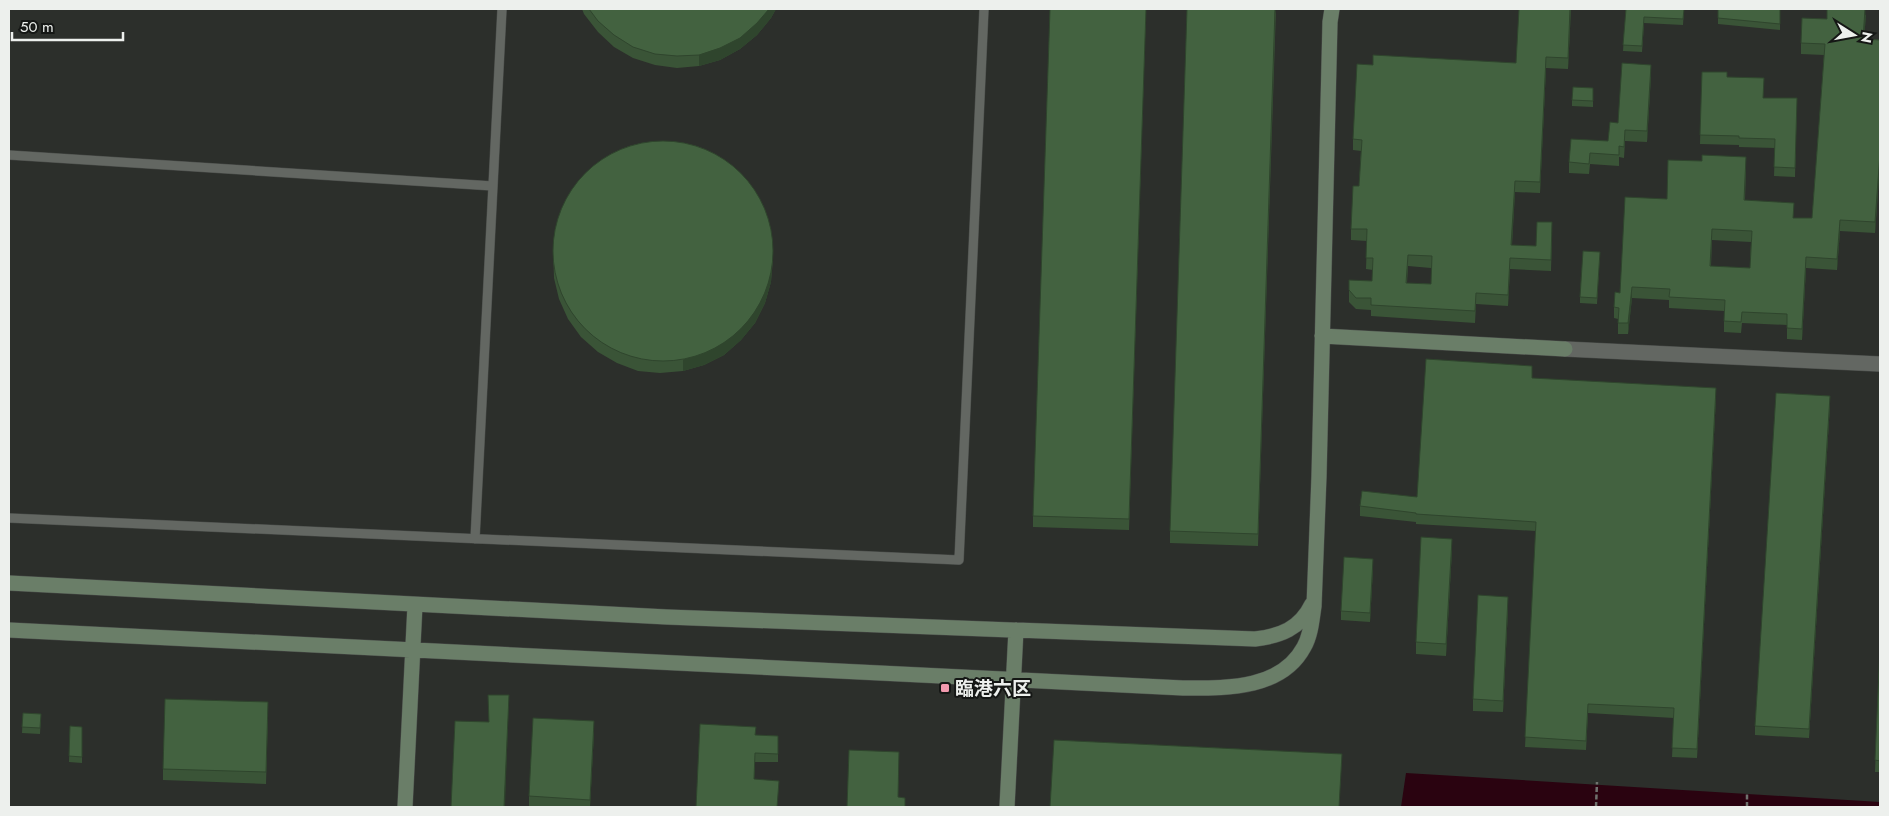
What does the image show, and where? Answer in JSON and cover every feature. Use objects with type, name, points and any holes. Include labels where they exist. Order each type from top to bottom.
[{"type":"street","points":[[9,630],[1183,688],[1245,686],[1271,678],[1291,665],[1304,647],[1311,627],[1315,596],[1320,476],[1330,22],[1332,9]]},
{"type":"street","points":[[1322,336],[1880,364]]},
{"type":"street","points":[[9,583],[415,605],[1255,640],[1273,637],[1288,631],[1301,622],[1315,596]]},
{"type":"street","points":[[405,807],[415,605]]},
{"type":"street","points":[[1007,807],[1016,630]]},
{"type":"lane","points":[[475,539],[502,9]]},
{"type":"lane","points":[[9,518],[959,560],[984,9]]},
{"type":"lane","points":[[9,155],[493,186]]},
{"type":"path","points":[[1596,807],[1597,782]]},
{"type":"path","points":[[1747,807],[1748,794]]},
{"type":"shaded area","points":[[1406,773],[1880,802],[1880,807],[1401,807]]},
{"type":"building","points":[[589,9],[769,9],[740,38],[720,48],[699,55],[677,56],[655,54],[633,47],[614,35],[598,21]]},
{"type":"building","points":[[1050,9],[1146,9],[1129,519],[1033,516]]},
{"type":"building","points":[[1187,9],[1275,9],[1258,534],[1170,531]]},
{"type":"building","points":[[1519,9],[1570,9],[1568,58],[1546,57],[1540,182],[1515,181],[1511,245],[1536,246],[1537,222],[1552,222],[1551,260],[1510,258],[1508,295],[1476,293],[1475,311],[1371,305],[1371,298],[1356,298],[1349,290],[1349,280],[1372,281],[1373,258],[1366,258],[1367,229],[1351,229],[1353,186],[1359,186],[1362,140],[1353,139],[1357,64],[1373,65],[1373,55],[1516,63]],"holes":[[[1408,255],[1432,256],[1431,284],[1406,283]]]},
{"type":"building","points":[[1626,9],[1684,9],[1683,19],[1644,17],[1642,46],[1623,45]]},
{"type":"building","points":[[1718,9],[1780,9],[1780,24],[1718,18]]},
{"type":"building","points":[[1827,9],[1865,9],[1863,39],[1880,40],[1880,153],[1875,222],[1840,220],[1837,259],[1806,257],[1802,329],[1787,328],[1787,314],[1742,312],[1741,322],[1724,321],[1725,300],[1669,297],[1670,289],[1632,287],[1628,323],[1618,323],[1619,308],[1614,307],[1615,292],[1620,293],[1625,197],[1667,199],[1668,160],[1702,161],[1702,155],[1746,157],[1744,200],[1794,203],[1793,218],[1812,218],[1825,44],[1801,43],[1802,18],[1827,19]],"holes":[[[1712,229],[1752,231],[1750,268],[1710,266]]]},
{"type":"building","points":[[1622,63],[1651,65],[1647,131],[1625,130],[1624,147],[1619,146],[1619,155],[1590,153],[1589,164],[1569,162],[1571,139],[1608,141],[1610,122],[1618,123]]},
{"type":"building","points":[[1702,72],[1727,72],[1727,77],[1764,78],[1763,98],[1797,98],[1795,168],[1774,167],[1775,139],[1700,135]]},
{"type":"building","points":[[1573,87],[1593,88],[1593,101],[1572,100]]},
{"type":"building","points":[[663,141],[684,143],[705,149],[741,173],[765,209],[771,230],[773,251],[771,272],[765,293],[741,329],[705,353],[684,359],[663,361],[642,359],[621,353],[585,329],[561,293],[555,272],[553,251],[555,230],[561,209],[585,173],[621,149],[642,143]]},
{"type":"building","points":[[1583,251],[1600,252],[1597,298],[1580,297]]},
{"type":"building","points":[[1426,359],[1532,366],[1532,378],[1716,388],[1697,749],[1672,748],[1674,708],[1588,704],[1586,741],[1525,737],[1536,522],[1416,514],[1360,506],[1362,491],[1417,497]]},
{"type":"building","points":[[1776,393],[1830,396],[1809,729],[1755,726]]},
{"type":"building","points":[[1421,537],[1452,539],[1446,644],[1416,642]]},
{"type":"building","points":[[1344,557],[1373,559],[1370,613],[1341,611]]},
{"type":"building","points":[[1478,595],[1508,597],[1503,701],[1473,699]]},
{"type":"building","points":[[1880,647],[1880,761],[1875,760]]},
{"type":"building","points":[[488,695],[509,695],[504,807],[451,807],[455,721],[489,722]]},
{"type":"building","points":[[165,699],[268,702],[266,772],[163,769]]},
{"type":"building","points":[[23,713],[41,714],[40,728],[22,727]]},
{"type":"building","points":[[533,718],[594,721],[590,800],[529,796]]},
{"type":"building","points":[[700,724],[756,727],[755,735],[778,736],[778,754],[755,753],[754,779],[779,781],[777,807],[696,807]]},
{"type":"building","points":[[70,726],[82,727],[82,757],[69,756]]},
{"type":"building","points":[[1054,740],[1342,754],[1339,807],[1050,807]]},
{"type":"building","points":[[849,750],[899,752],[898,797],[905,798],[905,807],[847,807]]},
{"type":"place","name":"臨港六区","points":[[945,688]]}]
